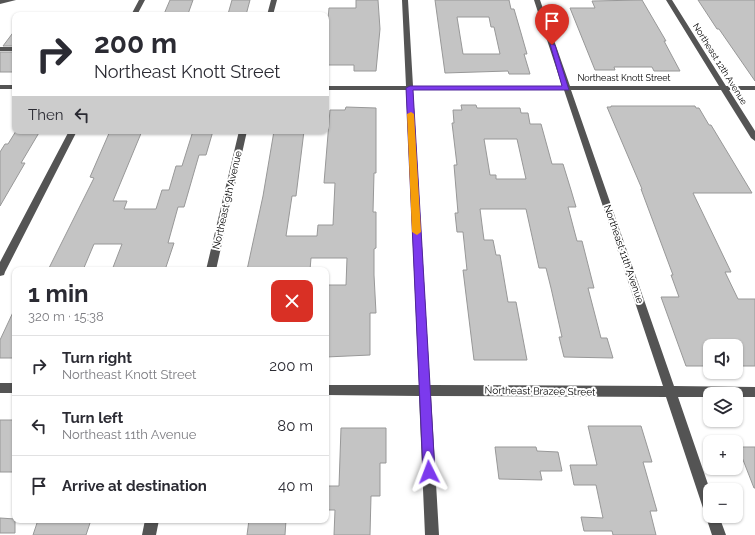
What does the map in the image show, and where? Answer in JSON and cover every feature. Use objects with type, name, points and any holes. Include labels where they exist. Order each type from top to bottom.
[{"type":"street","points":[[2,5],[13,0]]},
{"type":"street","points":[[136,12],[142,0]]},
{"type":"street","points":[[271,12],[274,0]]},
{"type":"street","points":[[405,0],[432,535]]},
{"type":"street","name":"Northeast 11th Avenue","points":[[537,0],[703,488]]},
{"type":"street","name":"Northeast 12th Avenue","points":[[669,0],[755,138]]},
{"type":"street","points":[[0,49],[12,49]]},
{"type":"street","points":[[0,87],[12,85]]},
{"type":"street","name":"Northeast Knott Street","points":[[329,88],[755,88]]},
{"type":"street","points":[[0,272],[72,134]]},
{"type":"street","name":"Northeast 9th Avenue","points":[[212,267],[242,134]]},
{"type":"street","points":[[0,388],[12,388]]},
{"type":"street","name":"Northeast Brazee Street","points":[[329,390],[755,392]]},
{"type":"street","points":[[149,535],[151,523]]},
{"type":"street","points":[[715,523],[719,535]]},
{"type":"building","points":[[170,0],[193,0],[189,12],[165,12]]},
{"type":"building","points":[[232,0],[250,0],[247,12],[229,12]]},
{"type":"building","points":[[356,0],[378,0],[380,29],[376,71],[354,71],[354,65],[329,65],[329,8],[356,8]]},
{"type":"building","points":[[435,0],[509,0],[511,9],[514,9],[527,54],[524,54],[530,74],[509,74],[508,71],[445,73]],"holes":[[[457,17],[489,17],[491,27],[494,27],[500,54],[463,54]]]},
{"type":"building","points":[[642,0],[666,41],[664,41],[680,71],[654,71],[652,67],[614,67],[615,70],[595,70],[570,8],[595,8],[592,1]]},
{"type":"building","points":[[698,0],[755,0],[755,81],[719,29],[717,29]]},
{"type":"building","points":[[12,34],[12,46],[3,46]]},
{"type":"building","points":[[0,52],[12,52],[12,72],[0,72]]},
{"type":"building","points":[[461,105],[476,105],[477,108],[520,108],[521,113],[528,113],[530,124],[541,124],[552,164],[563,164],[571,190],[576,207],[568,207],[577,241],[582,241],[594,288],[588,288],[601,338],[607,338],[613,358],[564,357],[559,337],[562,337],[546,268],[539,268],[526,209],[480,209],[484,240],[493,240],[496,255],[500,255],[508,302],[516,302],[527,360],[474,360],[463,270],[467,270],[463,232],[457,232],[455,213],[458,213],[454,165],[457,165],[452,123],[454,123],[453,110],[462,110]],"holes":[[[484,139],[517,139],[526,179],[496,179],[496,175],[490,175]]]},
{"type":"building","points":[[695,106],[696,108],[699,108],[752,193],[693,193],[731,272],[725,272],[738,299],[755,299],[755,366],[743,366],[743,339],[703,339],[703,366],[686,366],[661,297],[679,297],[671,275],[673,275],[642,189],[607,107]]},
{"type":"building","points":[[346,107],[376,108],[376,173],[374,173],[373,212],[376,212],[374,275],[376,313],[370,313],[370,355],[329,357],[329,285],[346,285],[347,258],[311,258],[310,267],[248,267],[263,196],[273,134],[304,134],[296,196],[292,196],[286,236],[317,236],[318,225],[333,225],[335,183],[324,183],[330,110],[345,110]]},
{"type":"building","points":[[14,134],[38,134],[21,163],[25,163],[0,206],[0,152],[5,144],[8,144]]},
{"type":"building","points":[[109,134],[141,134],[113,201],[127,201],[124,209],[156,209],[162,190],[169,190],[176,166],[182,166],[192,134],[212,134],[206,155],[199,155],[184,207],[178,207],[168,243],[174,243],[166,267],[113,267],[122,244],[94,244],[84,267],[50,267],[94,178],[90,177]]},
{"type":"building","points":[[12,314],[12,358],[0,358],[0,340]]},
{"type":"building","points":[[0,420],[12,420],[12,472],[0,472]]},
{"type":"building","points":[[588,426],[641,426],[652,462],[643,462],[657,511],[650,511],[656,535],[613,535],[612,531],[584,531],[581,517],[603,518],[596,485],[574,485],[570,465],[597,465]]},
{"type":"building","points":[[341,428],[386,428],[386,463],[380,463],[380,496],[371,496],[370,535],[334,535],[335,510],[329,510],[329,486],[339,486]]},
{"type":"building","points":[[495,447],[536,447],[537,451],[558,452],[562,471],[540,471],[542,480],[499,479]]},
{"type":"building","points":[[743,447],[755,447],[754,488],[743,460]]},
{"type":"building","points":[[0,518],[12,519],[12,523],[15,523],[15,533],[0,533]]},
{"type":"building","points":[[37,523],[90,523],[86,535],[33,535]]},
{"type":"building","points":[[249,523],[286,523],[285,535],[247,535]]},
{"type":"slow traffic","points":[[411,114],[417,232]]},
{"type":"route","points":[[429,472],[410,88],[567,88],[552,45]]}]
